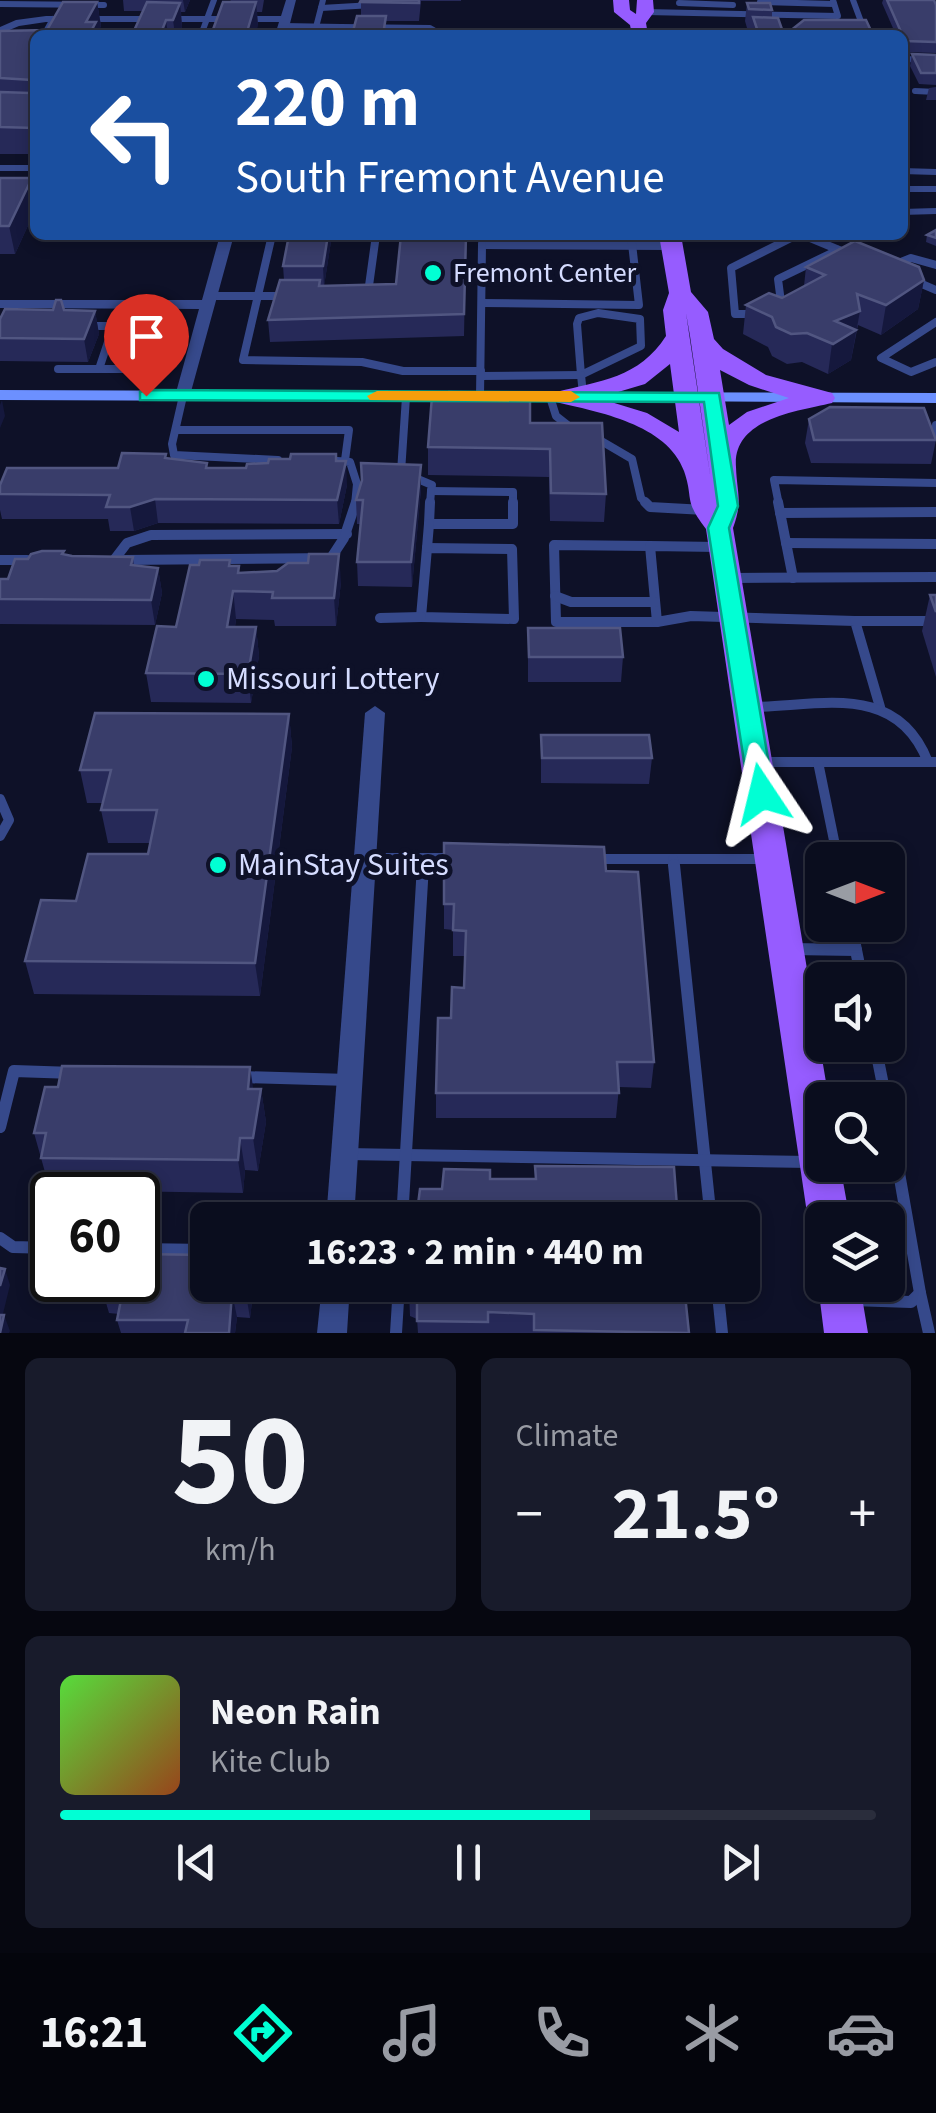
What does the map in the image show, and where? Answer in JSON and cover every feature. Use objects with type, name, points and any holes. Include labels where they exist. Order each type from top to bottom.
[{"type":"main road","points":[[622,0],[622,12],[644,17]]},
{"type":"main road","points":[[671,241],[680,293],[674,310],[678,336],[700,396]]},
{"type":"main road","points":[[680,293],[697,312],[702,342],[700,396],[715,529],[807,1082]]},
{"type":"main road","points":[[570,391],[637,380],[665,360],[678,336]]},
{"type":"main road","points":[[702,342],[714,356],[743,375],[780,389],[823,398]]},
{"type":"main road","points":[[570,391],[654,424],[709,465]]},
{"type":"main road","points":[[0,396],[480,396],[570,391],[936,398]]},
{"type":"main road","points":[[709,465],[752,416],[823,398]]},
{"type":"street","points":[[0,31],[16,22],[53,19],[207,19],[283,27],[291,0]]},
{"type":"street","points":[[183,396],[226,240]]},
{"type":"street","points":[[0,304],[22,308],[209,300]]},
{"type":"street","points":[[341,1202],[376,713]]},
{"type":"street","points":[[332,1333],[335,1302]]},
{"type":"lane","points":[[203,30],[214,0]]},
{"type":"lane","points":[[316,30],[322,4],[357,8],[373,5],[375,0]]},
{"type":"lane","points":[[644,17],[761,5],[854,1],[864,30]]},
{"type":"lane","points":[[0,4],[105,2],[97,19]]},
{"type":"lane","points":[[681,12],[679,2],[733,2],[838,16],[834,2]]},
{"type":"lane","points":[[644,17],[755,30]]},
{"type":"lane","points":[[47,30],[53,19]]},
{"type":"lane","points":[[370,30],[433,30]]},
{"type":"lane","points":[[908,59],[936,60]]},
{"type":"lane","points":[[916,91],[936,92]]},
{"type":"lane","points":[[0,168],[30,168]]},
{"type":"lane","points":[[908,172],[936,172]]},
{"type":"lane","points":[[0,183],[30,183]]},
{"type":"lane","points":[[908,189],[936,189]]},
{"type":"lane","points":[[908,212],[936,211]]},
{"type":"lane","points":[[271,240],[244,360],[362,362],[404,371],[480,373],[570,391],[638,348],[643,338],[632,241]]},
{"type":"lane","points":[[358,296],[368,294],[370,288],[375,240]]},
{"type":"lane","points":[[480,396],[483,240],[580,246],[671,241]]},
{"type":"lane","points":[[579,240],[580,246]]},
{"type":"lane","points":[[790,240],[731,268],[736,314],[782,315],[778,279],[838,250]]},
{"type":"lane","points":[[813,240],[853,256]]},
{"type":"lane","points":[[936,265],[911,258],[884,269],[936,290]]},
{"type":"lane","points":[[209,300],[294,296]]},
{"type":"lane","points":[[482,303],[639,305]]},
{"type":"lane","points":[[577,304],[570,391],[559,421],[605,441],[632,459],[646,504],[715,529]]},
{"type":"lane","points":[[114,328],[123,305]]},
{"type":"lane","points":[[578,318],[598,313],[640,318]]},
{"type":"lane","points":[[936,322],[884,352],[881,358],[912,372],[936,362]]},
{"type":"lane","points":[[58,369],[144,369],[158,326],[71,326]]},
{"type":"lane","points":[[99,369],[108,342]]},
{"type":"lane","points":[[183,396],[174,454],[182,458],[285,460]]},
{"type":"lane","points":[[406,396],[401,472],[432,485],[421,617]]},
{"type":"lane","points":[[936,425],[936,434]]},
{"type":"lane","points":[[176,430],[349,430],[345,460]]},
{"type":"lane","points":[[100,560],[326,560],[347,534],[357,476],[354,465],[345,460],[320,460]]},
{"type":"lane","points":[[793,578],[774,480],[936,483]]},
{"type":"lane","points":[[429,524],[513,524],[513,492],[432,491]]},
{"type":"lane","points":[[780,512],[936,512]]},
{"type":"lane","points":[[715,529],[650,546],[554,545],[556,622],[657,622],[691,616],[936,622]]},
{"type":"lane","points":[[114,560],[127,543],[152,536],[347,534]]},
{"type":"lane","points":[[786,543],[936,544]]},
{"type":"lane","points":[[650,546],[657,622]]},
{"type":"lane","points":[[380,618],[514,619],[512,549],[427,548]]},
{"type":"lane","points":[[0,560],[34,560]]},
{"type":"lane","points":[[726,578],[936,578]]},
{"type":"lane","points":[[555,596],[572,602],[655,602]]},
{"type":"lane","points":[[855,621],[880,707]]},
{"type":"lane","points":[[746,707],[880,707],[904,721],[920,739],[932,762],[756,762]]},
{"type":"lane","points":[[818,762],[834,842]]},
{"type":"lane","points":[[0,799],[9,820],[0,836]]},
{"type":"lane","points":[[365,858],[480,858]]},
{"type":"lane","points":[[403,1202],[422,858]]},
{"type":"lane","points":[[577,858],[772,859]]},
{"type":"lane","points":[[673,858],[709,1202]]},
{"type":"lane","points":[[854,942],[858,962]]},
{"type":"lane","points":[[786,949],[856,950]]},
{"type":"lane","points":[[0,1127],[14,1071],[93,1073]]},
{"type":"lane","points":[[231,1077],[350,1080]]},
{"type":"lane","points":[[345,1154],[805,1162]]},
{"type":"lane","points":[[902,1182],[929,1333]]},
{"type":"lane","points":[[0,1238],[13,1247],[30,1247]]},
{"type":"lane","points":[[160,1249],[190,1250]]},
{"type":"lane","points":[[842,1306],[911,1302],[920,1292]]},
{"type":"lane","points":[[396,1333],[397,1302]]},
{"type":"lane","points":[[719,1302],[722,1333]]},
{"type":"building","points":[[419,0],[419,3],[360,2]]},
{"type":"building","points":[[887,0],[934,0],[936,42],[908,41],[908,30],[900,30]]},
{"type":"building","points":[[63,2],[97,2],[86,22],[96,22],[92,30],[47,30]]},
{"type":"building","points":[[147,2],[180,3],[173,20],[166,20],[162,30],[134,30]]},
{"type":"building","points":[[223,2],[256,2],[248,30],[213,30]]},
{"type":"building","points":[[747,3],[770,3],[772,10],[749,9]]},
{"type":"building","points":[[357,16],[386,16],[384,30],[353,30]]},
{"type":"building","points":[[753,17],[778,18],[782,30],[757,30]]},
{"type":"building","points":[[804,20],[866,20],[871,30],[791,30]]},
{"type":"building","points":[[30,30],[30,80],[0,78],[0,31]]},
{"type":"building","points":[[912,54],[936,55],[936,73],[921,73]]},
{"type":"building","points":[[0,92],[30,93],[30,128],[0,127]]},
{"type":"building","points":[[0,178],[30,178],[9,226],[0,226]]},
{"type":"building","points":[[288,240],[327,240],[323,266],[283,266]]},
{"type":"building","points":[[400,240],[466,240],[464,314],[268,320],[280,280],[320,280],[319,286],[396,284]]},
{"type":"building","points":[[855,241],[919,267],[924,280],[886,305],[857,294],[860,311],[835,321],[856,330],[833,344],[807,333],[791,334],[776,327],[772,317],[746,305],[769,293],[782,298],[825,275],[806,267]]},
{"type":"building","points":[[56,300],[61,300],[64,310],[95,311],[84,339],[0,338],[0,319],[5,309],[53,310]]},
{"type":"building","points":[[449,392],[530,393],[530,423],[602,423],[606,494],[551,493],[550,449],[428,447],[432,396],[448,396]]},
{"type":"building","points":[[830,407],[924,408],[936,440],[814,440],[809,419]]},
{"type":"building","points":[[122,453],[166,454],[165,458],[207,463],[206,468],[246,468],[247,464],[268,463],[269,459],[290,459],[291,454],[336,454],[336,461],[346,461],[337,500],[155,499],[130,507],[106,507],[110,495],[0,494],[7,468],[118,468]]},
{"type":"building","points":[[361,463],[421,465],[411,562],[357,562],[363,500],[356,500],[362,480]]},
{"type":"building","points":[[42,551],[64,551],[62,554],[72,556],[133,557],[131,565],[158,568],[151,600],[0,599],[0,579],[8,579],[15,559],[28,559]]},
{"type":"building","points":[[309,554],[339,554],[334,598],[272,598],[273,592],[233,591],[227,627],[256,627],[248,674],[146,673],[157,626],[176,627],[190,565],[199,565],[200,560],[230,560],[229,566],[239,566],[238,573],[277,571],[288,563],[308,563]]},
{"type":"building","points":[[528,628],[620,628],[623,657],[529,657]]},
{"type":"building","name":"MainStay Suites","points":[[95,713],[289,714],[255,963],[25,961],[41,900],[76,901],[88,854],[148,854],[157,810],[101,810],[111,770],[80,770]]},
{"type":"building","points":[[541,735],[649,735],[652,758],[542,758]]},
{"type":"building","points":[[444,843],[604,847],[606,871],[638,872],[654,1062],[617,1062],[619,1093],[436,1093],[438,1018],[451,1018],[452,987],[464,988],[466,931],[453,930],[454,904],[444,904]]},
{"type":"building","points":[[62,1066],[250,1067],[248,1089],[261,1089],[253,1138],[240,1138],[238,1160],[41,1158],[46,1133],[34,1133],[45,1087],[58,1087]]},
{"type":"building","points":[[535,1166],[674,1167],[677,1202],[418,1202],[420,1189],[442,1189],[444,1169],[490,1170],[490,1179],[536,1179]]},
{"type":"building","points":[[160,1254],[190,1255],[190,1302],[231,1302],[229,1333],[185,1333],[188,1320],[117,1320],[121,1302],[160,1302]]},
{"type":"building","points":[[417,1302],[686,1302],[689,1333],[534,1330],[534,1314],[488,1312],[488,1322],[417,1321]]},
{"type":"slow traffic","points":[[377,396],[571,397]]},
{"type":"place","name":"Fremont Center","points":[[433,273]]},
{"type":"place","name":"Missouri Lottery","points":[[206,679]]},
{"type":"place","name":"MainStay Suites","points":[[218,865]]},
{"type":"route","points":[[146,396],[713,396],[728,506],[718,528],[762,794]]}]
